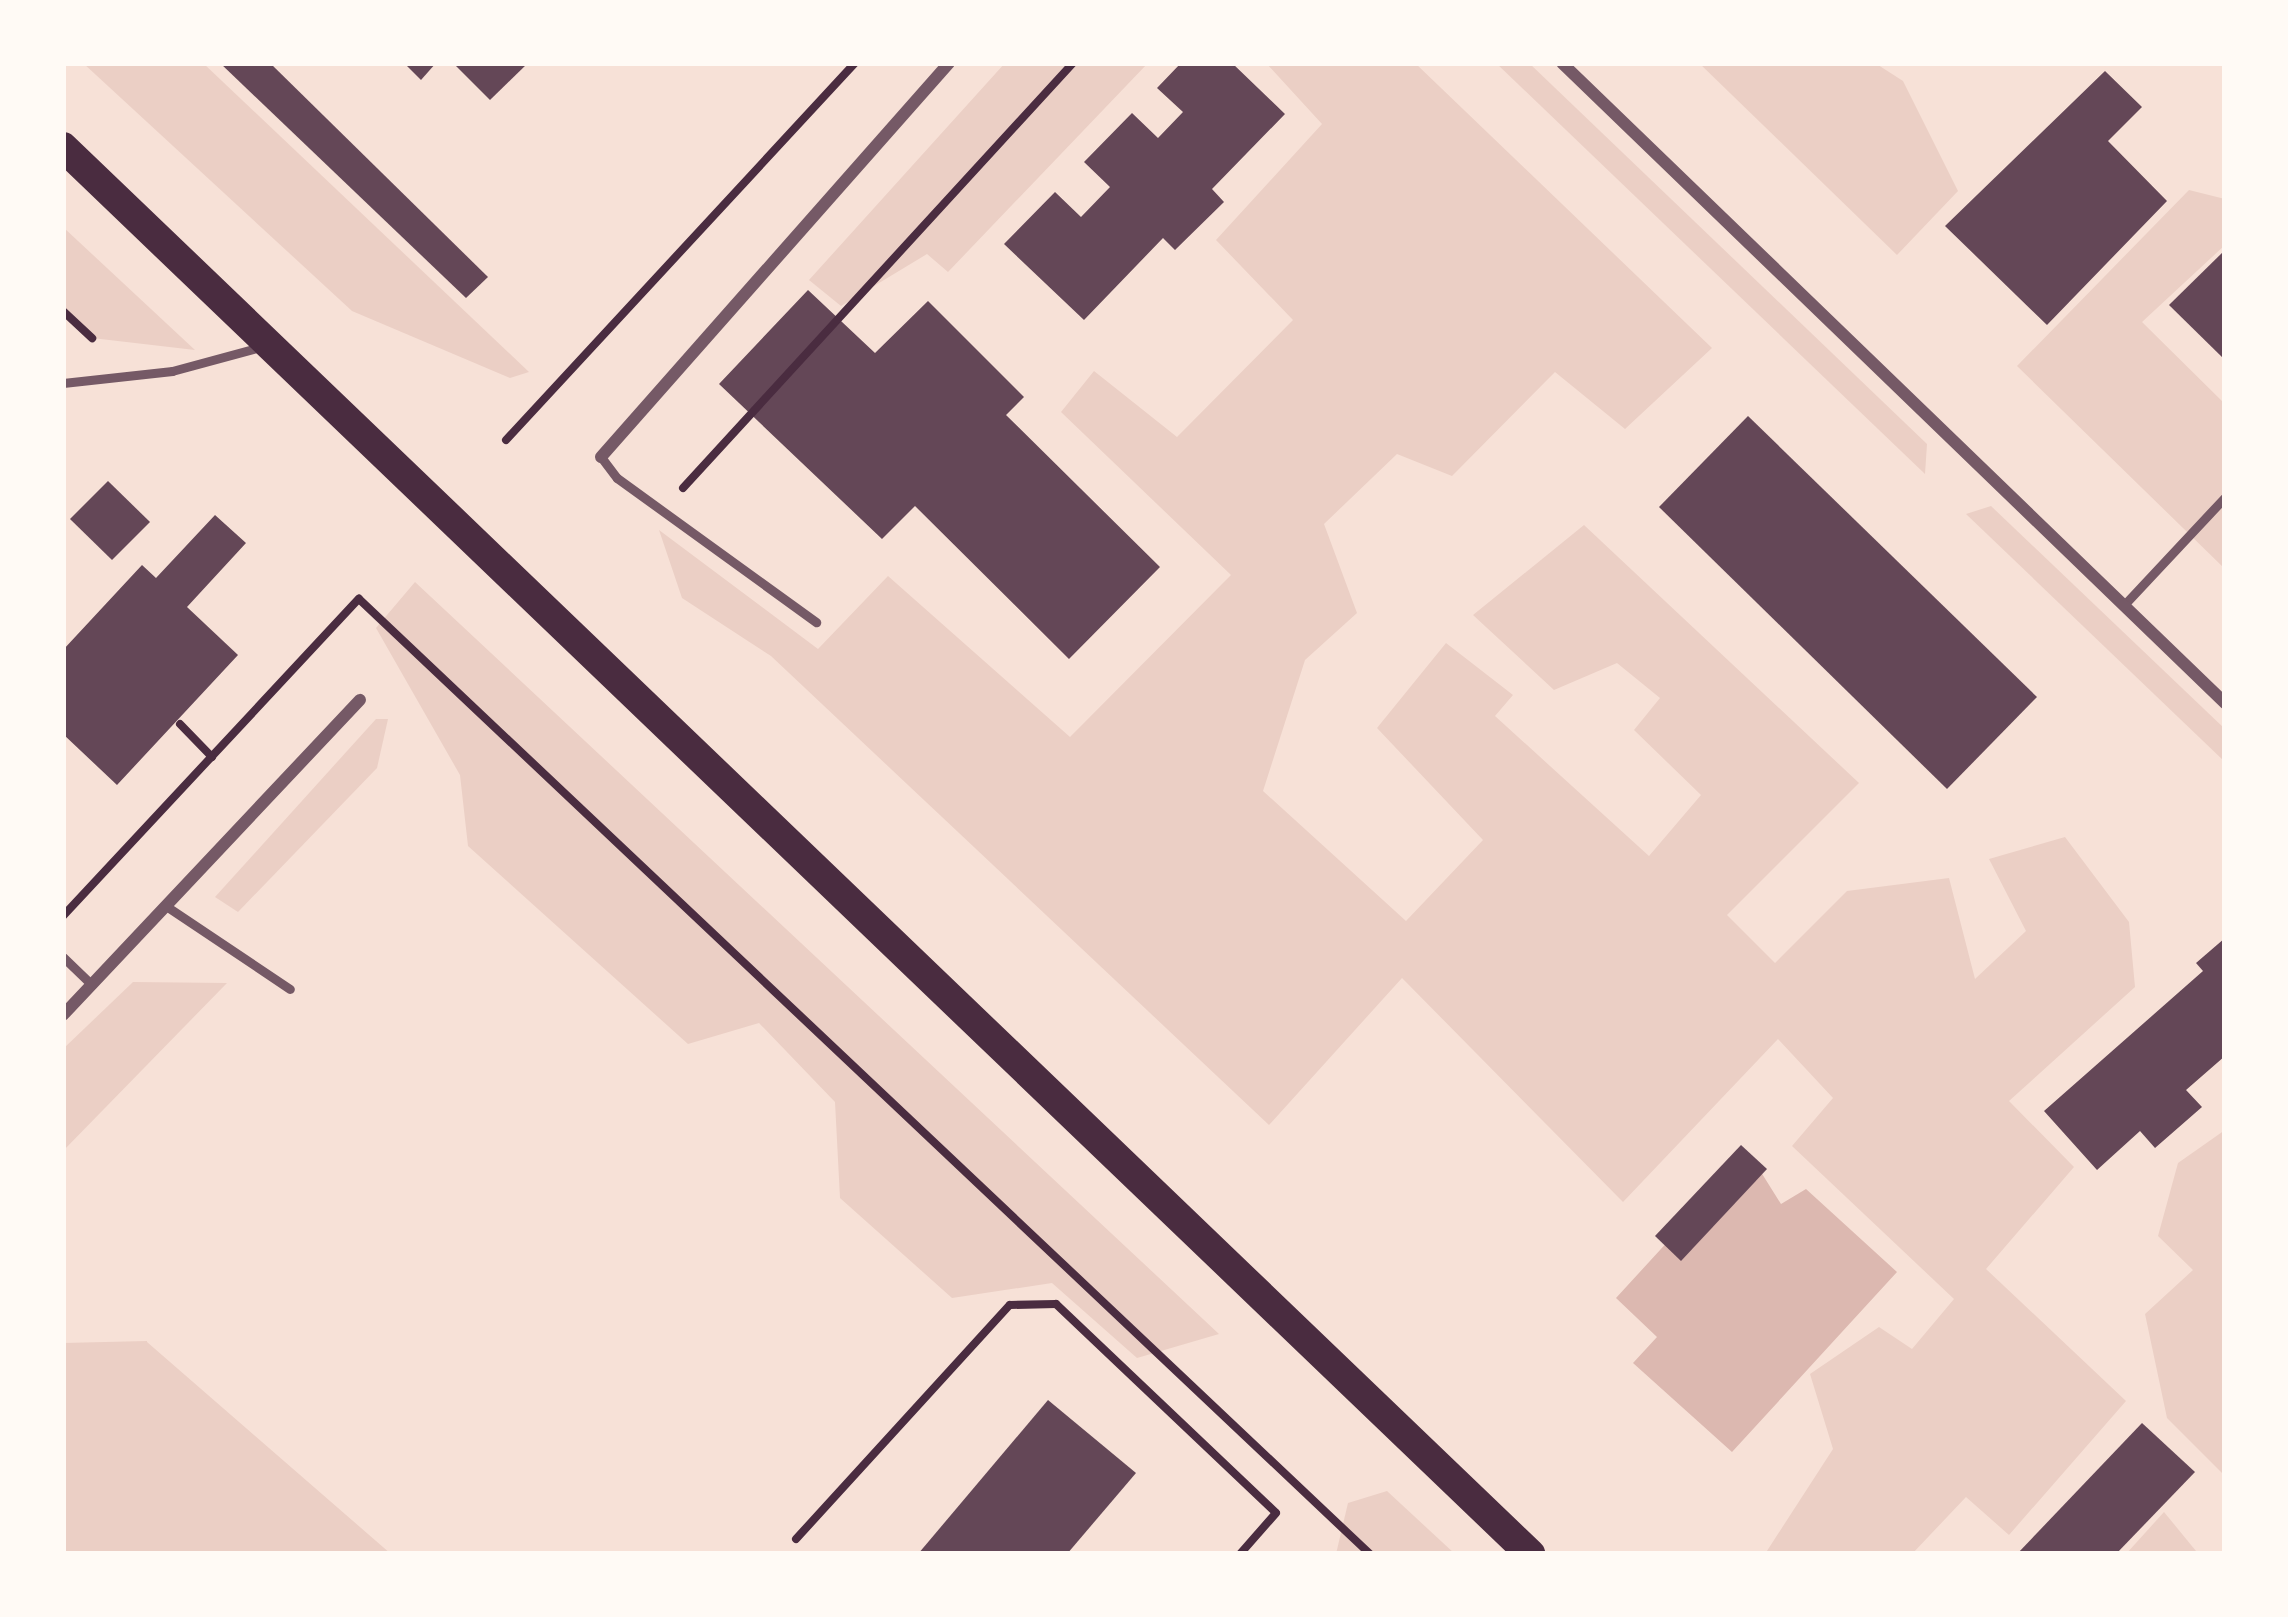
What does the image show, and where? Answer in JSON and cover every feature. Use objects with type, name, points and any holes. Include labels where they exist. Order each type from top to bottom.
[{"type":"main road","points":[[63,147],[1530,1554]]},
{"type":"street","points":[[601,457],[950,63]]},
{"type":"street","points":[[1562,63],[2225,703]]},
{"type":"street","points":[[63,1015],[360,700]]},
{"type":"lane","points":[[63,383],[172,371],[269,345]]},
{"type":"lane","points":[[601,457],[617,478],[815,622]]},
{"type":"lane","points":[[2123,606],[2225,496]]},
{"type":"lane","points":[[166,906],[290,989]]},
{"type":"lane","points":[[63,957],[92,985]]},
{"type":"path","points":[[506,440],[855,63]]},
{"type":"path","points":[[674,498],[1073,63]]},
{"type":"path","points":[[63,311],[92,338]]},
{"type":"path","points":[[63,916],[359,599],[1370,1554]]},
{"type":"path","points":[[180,724],[212,757]]},
{"type":"path","points":[[796,1539],[1010,1305],[1056,1304],[1276,1513],[1240,1554]]},
{"type":"shaded area","points":[[83,63],[203,63],[529,372],[510,378],[352,311]]},
{"type":"shaded area","points":[[1005,63],[1148,63],[948,272],[927,254],[841,306],[809,280]]},
{"type":"shaded area","points":[[1266,63],[1415,63],[1712,348],[1625,429],[1555,372],[1452,476],[1397,454],[1324,524],[1357,613],[1305,660],[1263,791],[1406,921],[1483,840],[1377,728],[1446,643],[1513,695],[1495,716],[1649,856],[1701,795],[1634,730],[1660,698],[1617,663],[1554,690],[1473,615],[1584,525],[1859,783],[1727,915],[1775,963],[1847,891],[1949,878],[1975,979],[2026,931],[1989,859],[2065,837],[2129,922],[2135,987],[2009,1101],[2074,1167],[1986,1269],[2126,1401],[2009,1535],[1966,1497],[1912,1554],[1765,1554],[1833,1449],[1810,1374],[1879,1327],[1912,1349],[1954,1299],[1792,1146],[1833,1098],[1778,1039],[1623,1202],[1402,978],[1269,1125],[771,656],[682,598],[659,530],[818,649],[888,576],[1070,737],[1231,575],[1061,412],[1094,371],[1177,437],[1293,320],[1216,240],[1322,124]]},
{"type":"shaded area","points":[[1496,63],[1529,63],[1927,444],[1925,474]]},
{"type":"shaded area","points":[[1699,63],[1875,63],[1903,81],[1958,191],[1897,255]]},
{"type":"shaded area","points":[[2189,190],[2225,199],[2225,245],[2142,322],[2225,404],[2225,569],[2017,366]]},
{"type":"shaded area","points":[[63,227],[195,350],[92,338],[63,311]]},
{"type":"shaded area","points":[[1991,506],[2225,729],[2225,762],[1966,514]]},
{"type":"shaded area","points":[[415,582],[1219,1334],[1137,1358],[1052,1283],[952,1298],[840,1198],[835,1102],[759,1023],[688,1044],[468,846],[460,775],[376,628]]},
{"type":"shaded area","points":[[376,719],[388,719],[377,768],[238,912],[215,897]]},
{"type":"shaded area","points":[[133,982],[227,983],[63,1151],[63,1049]]},
{"type":"shaded area","points":[[2225,1130],[2225,1476],[2167,1418],[2145,1314],[2193,1270],[2158,1236],[2178,1163]]},
{"type":"shaded area","points":[[1749,1153],[1781,1204],[1806,1189],[1897,1272],[1732,1452],[1633,1363],[1657,1337],[1616,1298]]},
{"type":"shaded area","points":[[147,1341],[391,1554],[63,1554],[63,1343]]},
{"type":"shaded area","points":[[1387,1491],[1455,1554],[1336,1554],[1348,1503]]},
{"type":"shaded area","points":[[2164,1512],[2196,1551],[2126,1554]]},
{"type":"building","points":[[220,63],[270,63],[488,277],[466,298]]},
{"type":"building","points":[[404,63],[436,63],[421,80]]},
{"type":"building","points":[[453,63],[528,63],[490,100]]},
{"type":"building","points":[[1181,63],[1232,63],[1285,114],[1212,189],[1224,202],[1175,250],[1163,238],[1084,320],[1004,244],[1055,192],[1081,217],[1110,187],[1084,162],[1132,113],[1158,138],[1183,112],[1157,88]]},
{"type":"building","points":[[2105,71],[2142,107],[2108,141],[2167,201],[2047,325],[1945,226]]},
{"type":"building","points":[[2225,250],[2225,360],[2169,305]]},
{"type":"building","points":[[808,290],[875,353],[928,301],[1024,397],[1006,415],[1160,567],[1069,659],[915,506],[882,539],[719,384]]},
{"type":"building","points":[[1748,416],[2037,697],[1947,789],[1659,507]]},
{"type":"building","points":[[108,481],[150,522],[112,560],[70,519]]},
{"type":"building","points":[[215,515],[246,543],[187,607],[238,655],[117,785],[63,734],[63,650],[142,565],[156,578]]},
{"type":"building","points":[[2225,938],[2225,1056],[2186,1090],[2202,1107],[2155,1148],[2140,1131],[2097,1170],[2044,1111],[2203,971],[2196,963]]},
{"type":"building","points":[[1741,1145],[1767,1169],[1681,1261],[1655,1236]]},
{"type":"building","points":[[1048,1400],[1136,1473],[1067,1554],[918,1554]]},
{"type":"building","points":[[2142,1423],[2195,1472],[2116,1554],[2017,1554]]}]
